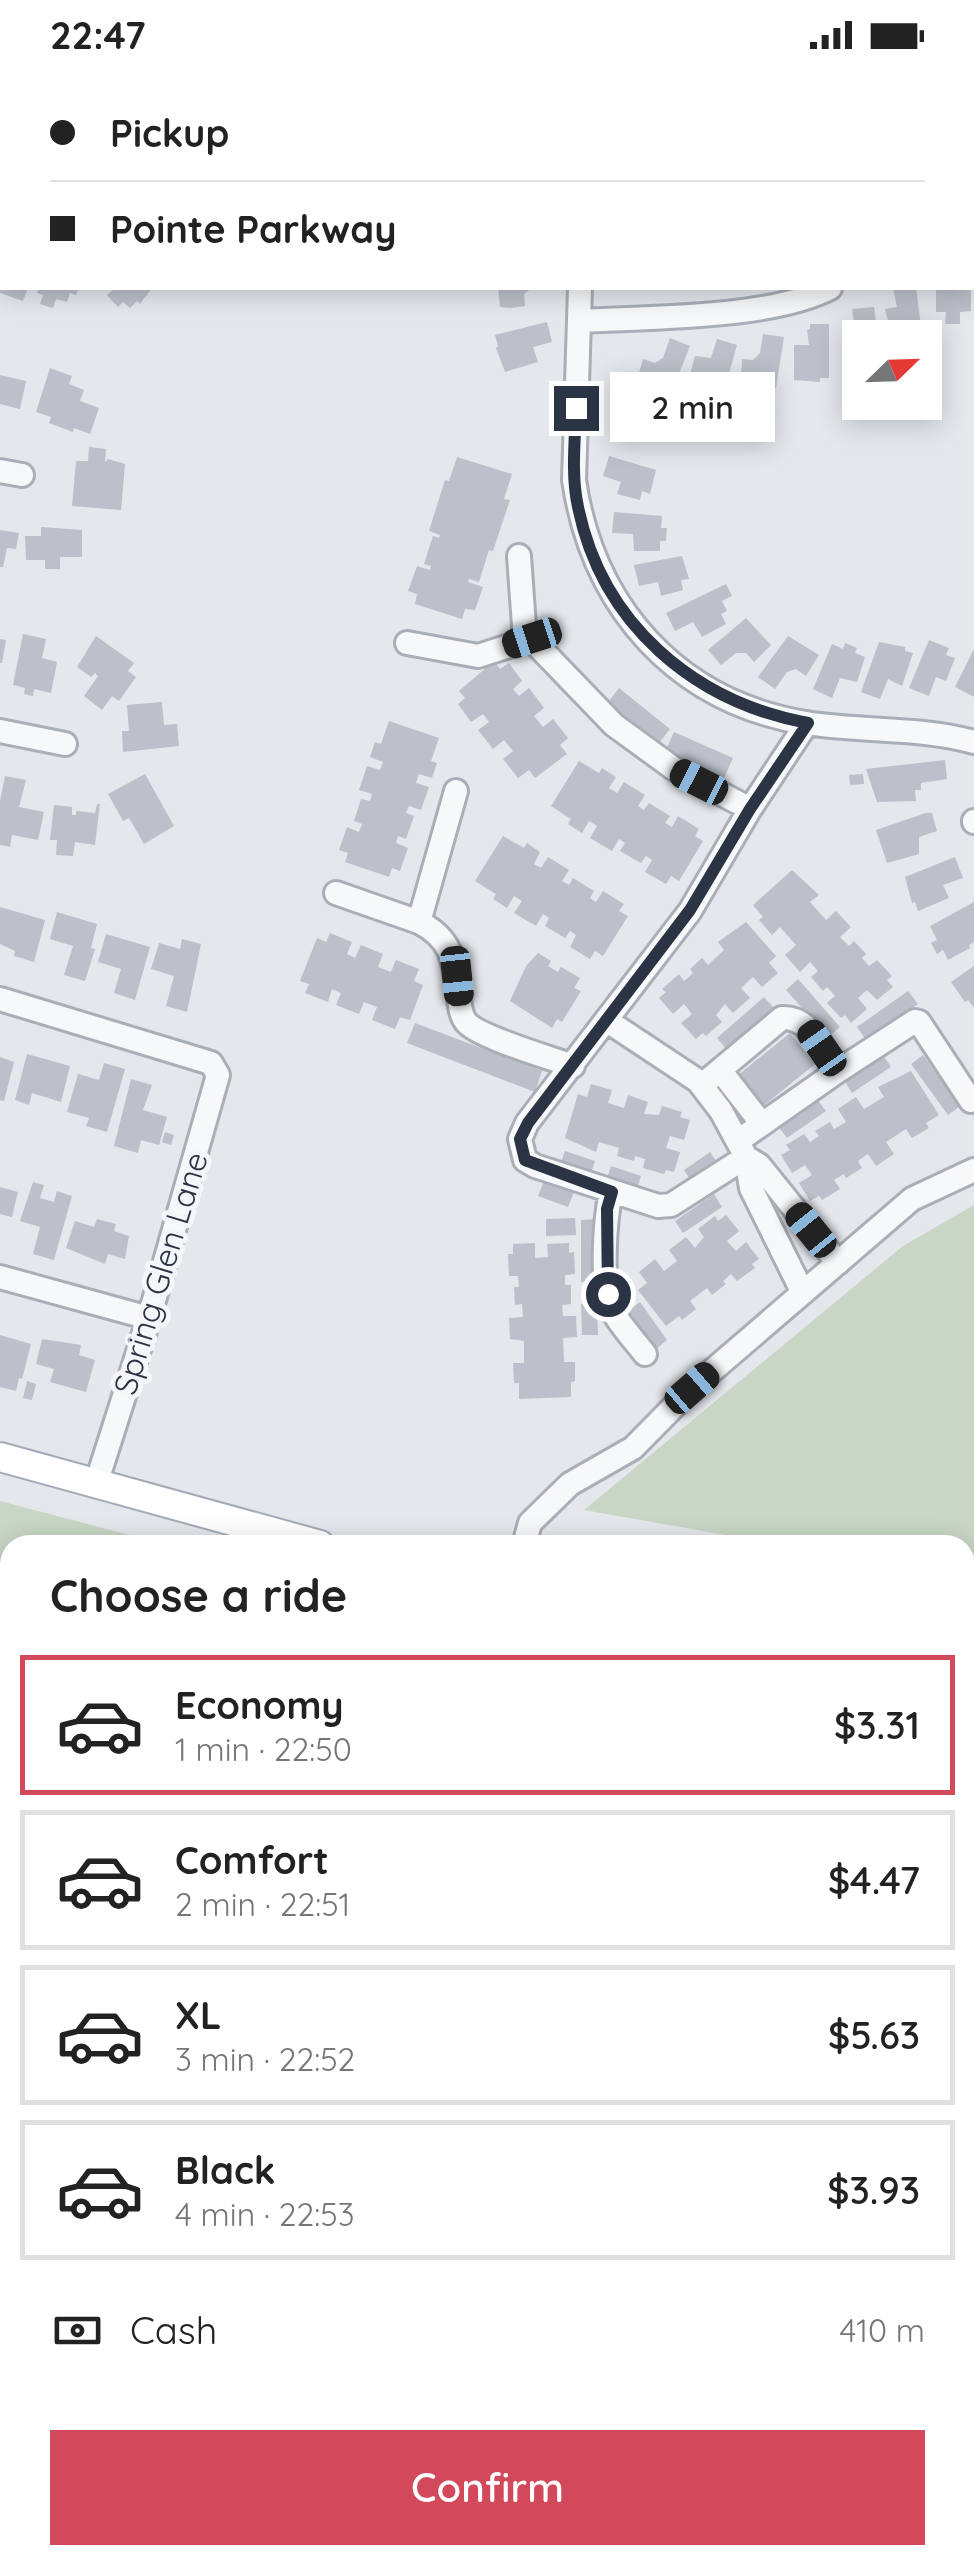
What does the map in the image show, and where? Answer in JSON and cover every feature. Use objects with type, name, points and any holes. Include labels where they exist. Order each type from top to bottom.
[{"type":"main road","points":[[0,1457],[283,1535]]},
{"type":"street","points":[[580,290],[574,480],[584,532],[604,581],[650,644],[689,677],[758,712],[808,723],[944,734],[974,742]]},
{"type":"street","points":[[578,322],[756,309],[826,290]]},
{"type":"street","points":[[519,556],[524,626],[532,638],[614,725],[673,768],[750,809]]},
{"type":"street","points":[[407,644],[478,656],[532,638]]},
{"type":"street","points":[[808,723],[750,809],[690,910],[528,1123],[520,1139],[521,1151],[525,1160],[535,1166],[658,1206],[671,1205],[742,1149],[762,1124],[915,1021],[971,1100]]},
{"type":"street","points":[[0,731],[65,744]]},
{"type":"street","points":[[418,922],[456,791]]},
{"type":"street","points":[[336,893],[418,922],[444,938],[457,976],[461,1012],[480,1034],[573,1066]]},
{"type":"street","name":"Spring Glen Lane","points":[[0,998],[211,1062],[218,1075],[150,1318],[96,1484]]},
{"type":"street","points":[[711,1078],[782,1018],[792,1018],[806,1026],[838,1070]]},
{"type":"street","points":[[606,1020],[711,1078],[762,1124]]},
{"type":"street","points":[[711,1078],[742,1149],[746,1173],[803,1293]]},
{"type":"street","points":[[742,1149],[838,1263]]},
{"type":"street","points":[[527,1535],[530,1523],[570,1484],[632,1448],[692,1388],[912,1199],[974,1170]]},
{"type":"street","points":[[612,1192],[607,1209],[608,1294],[612,1309],[645,1354]]},
{"type":"street","points":[[766,1218],[787,1200]]},
{"type":"street","points":[[0,1277],[150,1318]]},
{"type":"green space","points":[[974,1205],[974,1535],[725,1535],[584,1510],[903,1246]]},
{"type":"green space","points":[[0,1501],[130,1535],[0,1535]]},
{"type":"building","points":[[0,290],[27,290],[23,301]]},
{"type":"building","points":[[78,290],[76,295],[70,293],[67,302],[56,299],[53,308],[40,304],[43,295],[37,293]]},
{"type":"building","points":[[113,290],[150,290],[140,304],[137,301],[130,308],[123,302],[118,307],[107,295]]},
{"type":"building","points":[[498,290],[529,290],[524,294],[525,306],[500,307]]},
{"type":"building","points":[[893,290],[916,290],[920,320],[888,320],[885,309],[897,307]]},
{"type":"building","points":[[936,290],[971,290],[971,311],[960,312],[960,324],[945,324],[946,312],[936,312]]},
{"type":"building","points":[[874,307],[876,320],[854,320],[852,309]]},
{"type":"building","points":[[547,322],[552,342],[533,347],[538,362],[505,372],[495,335]]},
{"type":"building","points":[[810,324],[829,324],[829,378],[820,378],[820,382],[794,380],[794,345],[809,345]]},
{"type":"building","points":[[763,334],[784,337],[776,388],[741,383],[742,359],[753,360],[760,353]]},
{"type":"building","points":[[670,338],[690,346],[671,394],[636,383],[643,359],[655,363],[663,358]]},
{"type":"building","points":[[717,339],[737,345],[724,392],[712,389],[710,395],[698,391],[699,385],[688,382],[695,356],[711,358]]},
{"type":"building","points":[[50,368],[72,376],[69,384],[84,390],[80,401],[99,408],[90,434],[49,423],[51,417],[36,412]]},
{"type":"building","points":[[0,375],[26,381],[20,409],[0,404]]},
{"type":"building","points":[[89,447],[106,449],[105,462],[108,459],[125,464],[121,510],[72,506],[76,461],[88,461]]},
{"type":"building","points":[[609,456],[656,470],[650,494],[642,491],[640,500],[617,494],[621,482],[603,476]]},
{"type":"building","points":[[457,457],[512,474],[504,499],[510,500],[493,551],[489,550],[479,582],[468,582],[483,587],[475,610],[465,609],[462,619],[415,604],[417,594],[408,591],[417,566],[430,570],[431,566],[424,564],[433,536],[440,535],[429,531],[445,480],[449,481]]},
{"type":"building","points":[[614,512],[662,516],[661,528],[667,528],[660,551],[634,551],[633,534],[612,533]]},
{"type":"building","points":[[41,527],[82,530],[82,557],[60,557],[60,569],[45,569],[45,560],[26,560],[25,536],[41,536]]},
{"type":"building","points":[[0,530],[19,533],[16,549],[7,548],[3,567],[0,567]]},
{"type":"building","points":[[682,556],[689,579],[681,580],[683,590],[661,596],[658,582],[639,586],[634,565]]},
{"type":"building","points":[[726,584],[732,596],[722,601],[727,611],[721,614],[726,624],[702,637],[693,622],[675,631],[666,613]]},
{"type":"building","points":[[746,618],[771,645],[754,662],[746,653],[736,653],[721,665],[708,650]]},
{"type":"building","points":[[23,634],[46,639],[42,658],[57,662],[51,693],[34,689],[33,696],[24,694],[25,688],[13,685]]},
{"type":"building","points":[[96,636],[134,663],[128,671],[136,677],[119,701],[112,696],[102,710],[84,696],[98,676],[95,673],[91,677],[77,667]]},
{"type":"building","points":[[788,636],[819,655],[806,676],[796,669],[787,672],[775,689],[758,677]]},
{"type":"building","points":[[0,639],[6,640],[2,663],[0,663]]},
{"type":"building","points":[[929,640],[949,648],[946,655],[955,658],[946,681],[936,677],[929,696],[909,688]]},
{"type":"building","points":[[879,642],[905,647],[905,651],[913,653],[902,686],[888,679],[880,699],[861,692]]},
{"type":"building","points":[[845,643],[865,657],[857,682],[840,678],[832,698],[813,689],[832,644],[843,649]]},
{"type":"building","points":[[974,649],[974,697],[955,687]]},
{"type":"building","points":[[494,661],[500,669],[509,663],[522,681],[513,689],[519,696],[529,688],[544,708],[534,716],[543,727],[553,719],[568,738],[560,745],[567,754],[535,778],[529,770],[518,778],[503,759],[513,751],[504,740],[493,749],[478,730],[489,722],[483,714],[471,722],[458,704],[465,698],[459,691]]},
{"type":"building","points":[[619,688],[670,729],[656,747],[605,706]]},
{"type":"building","points":[[162,702],[164,725],[177,724],[179,746],[123,752],[122,731],[129,731],[127,705]]},
{"type":"building","points":[[389,721],[439,738],[431,761],[437,763],[432,778],[419,774],[416,783],[429,787],[421,810],[409,806],[406,813],[414,816],[406,839],[398,836],[396,843],[408,848],[400,871],[392,868],[389,877],[345,862],[348,853],[339,850],[347,827],[359,832],[362,824],[354,821],[361,799],[370,801],[372,794],[359,790],[367,766],[380,770],[383,762],[370,757],[375,742],[381,744]]},
{"type":"building","points":[[674,732],[733,758],[724,778],[665,752]]},
{"type":"building","points":[[945,760],[947,779],[921,783],[921,790],[915,790],[916,801],[877,802],[866,769]]},
{"type":"building","points":[[579,761],[599,773],[602,768],[616,777],[609,788],[617,793],[624,782],[645,795],[638,806],[644,810],[649,803],[670,816],[665,823],[672,827],[678,816],[699,829],[695,836],[703,841],[679,881],[671,876],[666,884],[645,872],[652,860],[646,856],[641,863],[620,851],[625,843],[619,839],[612,851],[590,838],[597,826],[589,821],[582,833],[568,824],[571,819],[551,806]]},
{"type":"building","points":[[145,774],[174,826],[144,844],[129,818],[123,821],[108,794]]},
{"type":"building","points":[[863,774],[864,784],[850,785],[849,775]]},
{"type":"building","points":[[5,776],[26,780],[19,807],[44,812],[38,840],[12,835],[10,847],[0,845],[0,801]]},
{"type":"building","points":[[97,804],[95,845],[75,842],[73,856],[56,855],[57,840],[50,840],[54,805],[72,807],[72,815],[76,815],[76,811],[95,813]]},
{"type":"building","points":[[932,813],[937,831],[919,837],[919,854],[887,863],[876,830]]},
{"type":"building","points":[[503,836],[524,848],[527,843],[540,852],[534,864],[541,868],[548,857],[569,870],[562,881],[569,885],[573,878],[594,891],[590,898],[596,902],[603,891],[624,904],[619,911],[628,916],[603,956],[595,951],[590,959],[570,947],[576,935],[570,931],[565,938],[545,926],[549,918],[543,914],[536,926],[514,913],[522,901],[514,896],[507,908],[493,899],[496,894],[475,881]]},
{"type":"building","points":[[955,857],[963,878],[943,885],[949,898],[918,911],[905,877]]},
{"type":"building","points":[[792,870],[819,895],[810,902],[826,920],[836,911],[851,927],[840,937],[849,946],[854,941],[866,954],[862,958],[869,966],[877,960],[892,976],[887,980],[893,987],[877,1000],[867,990],[858,998],[867,1009],[851,1023],[827,1003],[835,996],[827,987],[823,991],[811,977],[818,971],[810,962],[800,972],[785,955],[796,945],[780,927],[772,935],[753,905]]},
{"type":"building","points":[[974,902],[974,942],[970,948],[948,960],[943,950],[937,954],[931,943],[937,940],[930,926]]},
{"type":"building","points":[[0,907],[45,920],[34,962],[14,956],[15,951],[0,944]]},
{"type":"building","points":[[57,912],[97,924],[91,948],[95,949],[85,981],[64,975],[73,946],[50,939]]},
{"type":"building","points":[[746,922],[776,956],[769,963],[778,973],[762,987],[753,977],[741,988],[750,998],[733,1013],[725,1004],[716,1015],[722,1022],[696,1039],[681,1023],[692,1014],[684,1004],[673,1014],[659,998],[666,992],[662,989],[679,974],[684,981],[702,958],[708,965],[724,950],[718,942]]},
{"type":"building","points":[[330,933],[352,942],[347,954],[355,958],[361,945],[383,954],[378,967],[391,972],[396,960],[419,969],[414,981],[423,985],[410,1020],[400,1017],[395,1029],[372,1020],[377,1007],[364,1002],[359,1014],[336,1005],[341,993],[332,989],[328,1002],[305,993],[309,984],[300,981],[317,938],[326,942]]},
{"type":"building","points":[[106,934],[150,947],[135,1000],[114,993],[121,969],[98,962]]},
{"type":"building","points":[[182,939],[201,944],[187,1012],[166,1006],[174,976],[151,969],[159,943],[180,949]]},
{"type":"building","points":[[538,953],[551,961],[548,966],[558,972],[561,967],[580,978],[574,988],[581,991],[562,1022],[557,1019],[552,1028],[510,1001],[526,966]]},
{"type":"building","points":[[974,966],[974,1007],[968,1000],[965,1002],[951,982]]},
{"type":"building","points":[[798,979],[840,1027],[828,1037],[786,990]]},
{"type":"building","points":[[908,991],[918,1004],[866,1040],[857,1027]]},
{"type":"building","points":[[764,997],[774,1008],[727,1050],[717,1038]]},
{"type":"building","points":[[415,1023],[542,1071],[535,1092],[407,1043]]},
{"type":"building","points":[[790,1033],[815,1064],[762,1107],[737,1076]]},
{"type":"building","points":[[27,1054],[70,1066],[61,1102],[32,1093],[29,1105],[15,1100]]},
{"type":"building","points":[[883,1055],[891,1067],[852,1093],[844,1080]]},
{"type":"building","points":[[923,1055],[960,1106],[948,1115],[911,1064]]},
{"type":"building","points":[[0,1057],[14,1062],[4,1101],[0,1100]]},
{"type":"building","points":[[104,1063],[125,1069],[107,1132],[86,1126],[89,1118],[67,1112],[78,1074],[99,1080]]},
{"type":"building","points":[[911,1071],[939,1115],[926,1123],[929,1128],[912,1138],[906,1129],[886,1142],[894,1154],[876,1166],[868,1154],[858,1161],[862,1168],[834,1180],[840,1189],[822,1200],[819,1196],[810,1201],[799,1183],[812,1175],[805,1165],[792,1173],[781,1155],[790,1150],[786,1145],[804,1134],[810,1142],[819,1136],[815,1131],[830,1122],[834,1129],[846,1122],[838,1109],[856,1097],[864,1109],[884,1097],[878,1087]]},
{"type":"building","points":[[131,1079],[152,1085],[143,1110],[167,1117],[159,1145],[141,1140],[138,1153],[114,1146]]},
{"type":"building","points":[[591,1084],[612,1090],[608,1103],[624,1108],[628,1095],[648,1102],[644,1114],[659,1115],[662,1106],[682,1112],[680,1117],[690,1120],[684,1140],[670,1136],[666,1148],[680,1152],[674,1172],[666,1170],[664,1174],[643,1168],[645,1159],[635,1156],[634,1161],[617,1156],[619,1148],[599,1142],[596,1152],[565,1138],[578,1094],[587,1097]]},
{"type":"building","points":[[817,1099],[826,1111],[787,1138],[778,1126]]},
{"type":"building","points":[[165,1132],[174,1135],[171,1145],[162,1142]]},
{"type":"building","points":[[565,1151],[595,1161],[590,1176],[560,1165]]},
{"type":"building","points":[[710,1152],[719,1165],[692,1183],[684,1170]]},
{"type":"building","points":[[611,1166],[641,1176],[636,1191],[606,1181]]},
{"type":"building","points":[[544,1181],[574,1192],[568,1207],[538,1196]]},
{"type":"building","points":[[33,1182],[44,1185],[40,1198],[54,1202],[57,1191],[72,1196],[54,1260],[33,1254],[40,1227],[20,1221]]},
{"type":"building","points":[[0,1187],[18,1192],[12,1217],[0,1214]]},
{"type":"building","points":[[714,1194],[722,1207],[683,1233],[675,1221]]},
{"type":"building","points":[[726,1215],[739,1231],[727,1241],[736,1251],[746,1242],[759,1259],[752,1264],[755,1268],[737,1281],[731,1274],[723,1281],[726,1284],[712,1295],[707,1288],[690,1301],[696,1309],[666,1326],[638,1290],[647,1283],[639,1272],[655,1259],[664,1271],[677,1261],[669,1250],[686,1237],[695,1248],[704,1237],[698,1229],[715,1216],[718,1221]]},
{"type":"building","points":[[575,1218],[576,1235],[546,1236],[546,1219]]},
{"type":"building","points":[[97,1219],[116,1224],[114,1231],[129,1236],[125,1259],[108,1254],[105,1264],[66,1248],[75,1221],[94,1227]]},
{"type":"building","points":[[597,1219],[597,1282],[581,1282],[581,1220]]},
{"type":"building","points":[[535,1243],[535,1258],[548,1257],[547,1244],[569,1243],[569,1253],[574,1252],[575,1274],[565,1275],[565,1285],[571,1285],[571,1304],[562,1305],[563,1316],[576,1316],[577,1337],[563,1338],[564,1362],[575,1362],[571,1397],[519,1399],[519,1383],[514,1383],[513,1363],[524,1363],[524,1341],[510,1339],[509,1318],[523,1317],[522,1304],[515,1305],[518,1276],[509,1276],[508,1254],[513,1254],[513,1244]]},
{"type":"building","points":[[640,1302],[667,1340],[655,1350],[627,1312]]},
{"type":"building","points":[[581,1304],[597,1304],[598,1335],[582,1335]]},
{"type":"building","points":[[0,1335],[31,1344],[16,1391],[0,1387]]},
{"type":"building","points":[[42,1339],[81,1345],[79,1355],[95,1360],[86,1392],[50,1382],[54,1369],[36,1364]]},
{"type":"building","points":[[27,1381],[36,1384],[32,1400],[23,1398]]},
{"type":"route","points":[[576,408],[574,480],[584,532],[604,581],[633,625],[669,661],[711,690],[758,712],[808,723],[750,809],[690,910],[528,1123],[520,1139],[525,1160],[535,1166],[612,1192],[607,1209],[608,1294]]}]
